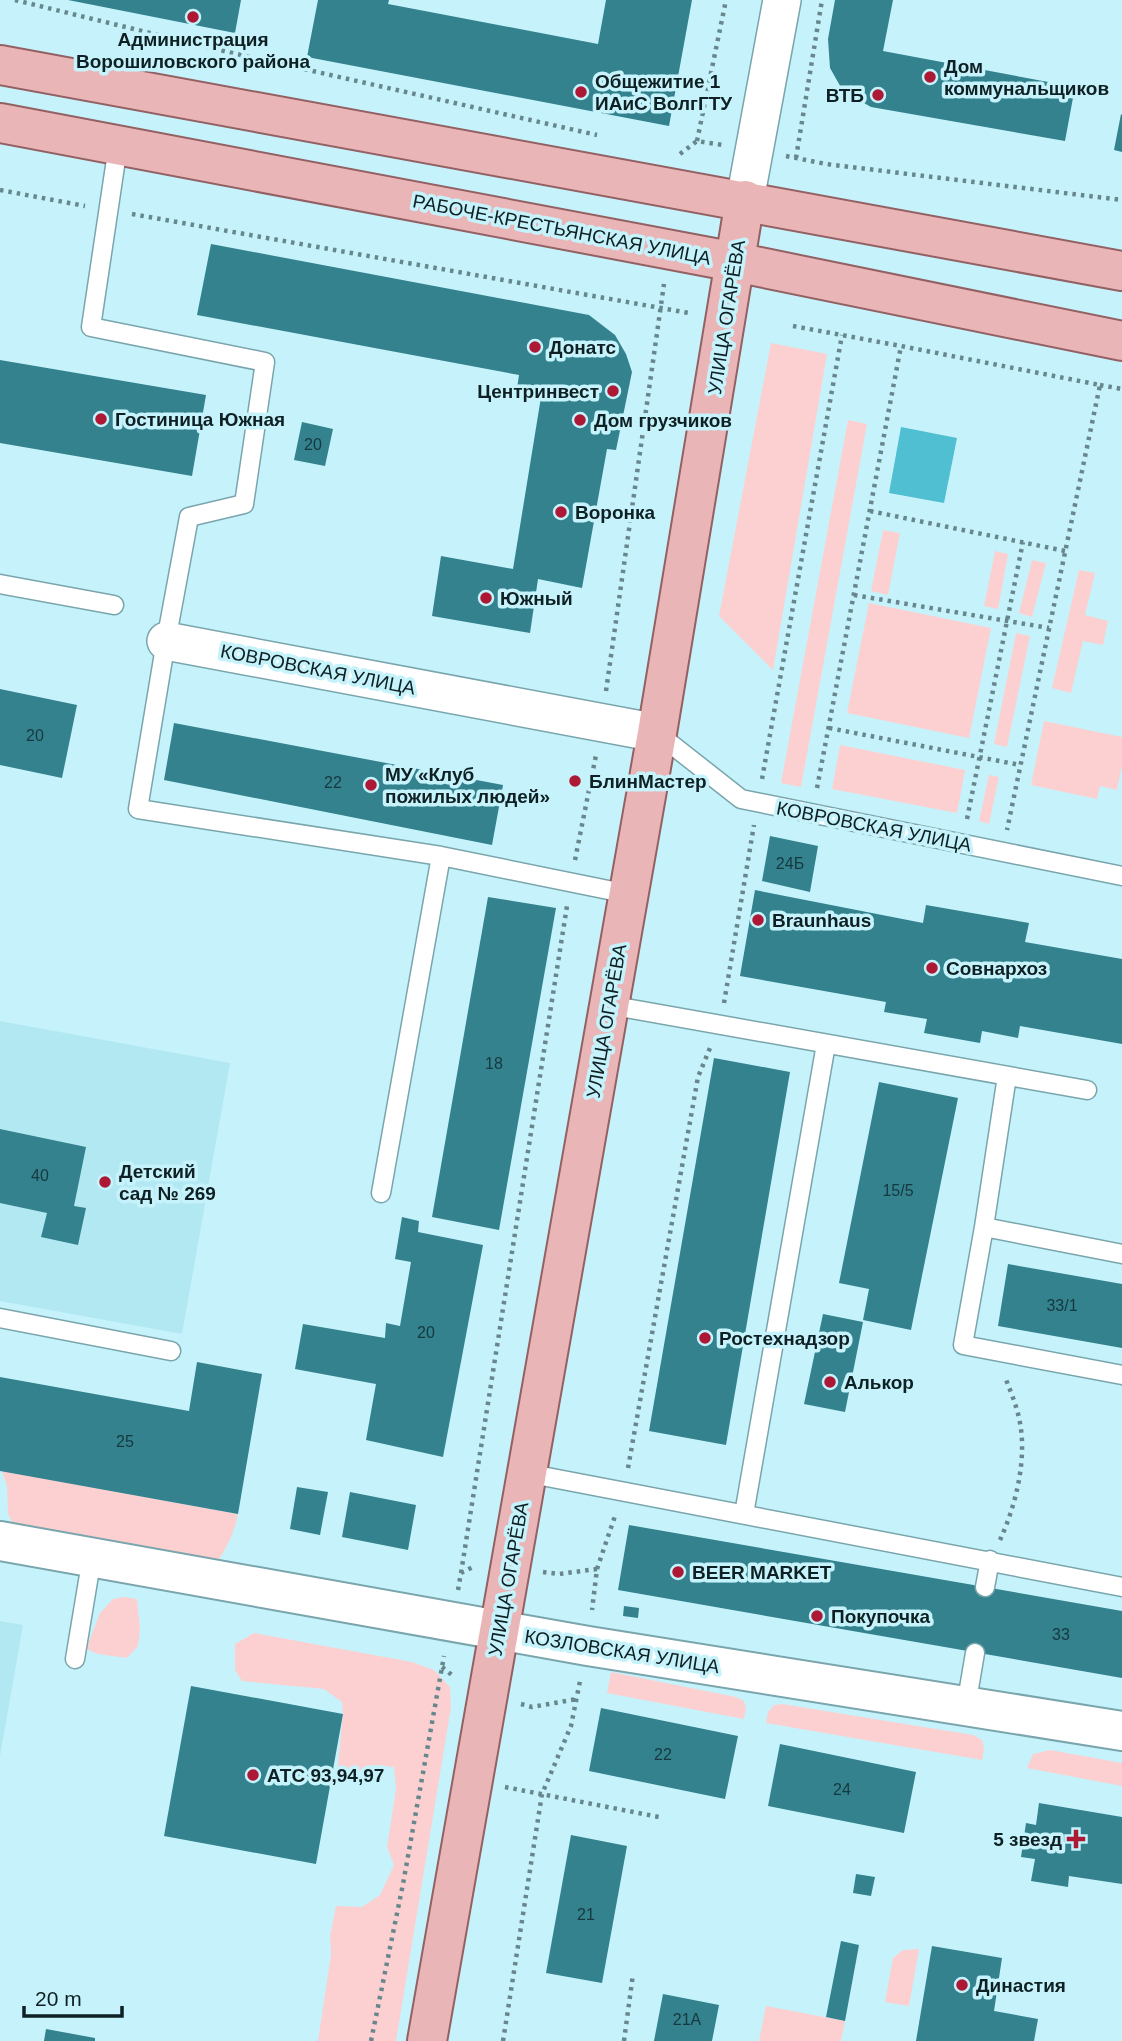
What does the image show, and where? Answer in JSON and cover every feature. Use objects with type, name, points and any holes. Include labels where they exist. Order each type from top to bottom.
[{"type":"main road","points":[[0,65],[1122,271]]},
{"type":"main road","name":"РАБОЧЕ-КРЕСТЬЯНСКАЯ УЛИЦА","points":[[0,123],[735,262],[1122,341]]},
{"type":"main road","name":"УЛИЦА ОГАРЁВА","points":[[427,2041],[657,733],[745,200]]},
{"type":"street","name":"УЛИЦА ОГАРЁВА","points":[[745,200],[782,0]]},
{"type":"street","name":"КОВРОВСКАЯ УЛИЦА","points":[[166,641],[657,733]]},
{"type":"street","name":"КОЗЛОВСКАЯ УЛИЦА","points":[[0,1541],[587,1646],[1122,1731]]},
{"type":"lane","points":[[118,145],[92,327],[265,362],[244,504],[189,517],[138,809],[441,856],[628,894]]},
{"type":"lane","points":[[0,584],[114,605]]},
{"type":"lane","name":"КОВРОВСКАЯ УЛИЦА","points":[[657,733],[741,799],[1122,876]]},
{"type":"lane","points":[[381,1193],[441,856]]},
{"type":"lane","points":[[608,1005],[1087,1090]]},
{"type":"lane","points":[[744,1514],[825,1044]]},
{"type":"lane","points":[[1007,1076],[985,1227],[962,1345],[1122,1375]]},
{"type":"lane","points":[[985,1227],[1122,1254]]},
{"type":"lane","points":[[0,1318],[172,1351]]},
{"type":"lane","points":[[526,1473],[1122,1587]]},
{"type":"lane","points":[[75,1659],[92,1557]]},
{"type":"lane","points":[[985,1587],[990,1560]]},
{"type":"lane","points":[[966,1706],[975,1653]]},
{"type":"path","points":[[15,0],[241,55],[600,136]]},
{"type":"path","points":[[698,141],[726,0]]},
{"type":"path","points":[[796,158],[822,0]]},
{"type":"path","points":[[0,190],[689,313]]},
{"type":"path","points":[[461,1573],[571,883],[602,723],[661,308]]},
{"type":"path","points":[[793,326],[1122,389]]},
{"type":"path","points":[[597,1569],[624,1491],[698,1077],[720,1025],[842,335]]},
{"type":"path","points":[[813,813],[901,346]]},
{"type":"path","points":[[1003,852],[1100,385]]},
{"type":"path","points":[[870,511],[1065,551]]},
{"type":"path","points":[[962,844],[1023,542]]},
{"type":"path","points":[[853,595],[1049,628]]},
{"type":"path","points":[[829,728],[1020,765]]},
{"type":"path","points":[[990,1560],[1007,1524],[1022,1467],[1020,1419],[997,1352]]},
{"type":"path","points":[[503,2041],[542,1794],[571,1726],[587,1646]]},
{"type":"path","points":[[371,2041],[403,1884],[442,1667]]},
{"type":"path","points":[[472,1781],[659,1817]]},
{"type":"path","points":[[624,2041],[633,1974]]},
{"type":"shaded area","points":[[771,343],[827,354],[773,670],[719,616]]},
{"type":"shaded area","points":[[848,420],[867,424],[801,787],[781,783]]},
{"type":"shaded area","points":[[883,530],[900,533],[888,595],[871,591]]},
{"type":"shaded area","points":[[995,551],[1008,554],[998,609],[984,606]]},
{"type":"shaded area","points":[[1032,560],[1046,563],[1032,617],[1019,613]]},
{"type":"shaded area","points":[[1079,570],[1095,573],[1085,615],[1108,621],[1103,645],[1083,641],[1071,693],[1052,688]]},
{"type":"shaded area","points":[[869,603],[991,628],[969,738],[847,713]]},
{"type":"shaded area","points":[[1016,633],[1030,636],[1007,747],[994,744]]},
{"type":"shaded area","points":[[1044,721],[1122,737],[1122,765],[1117,790],[1100,786],[1097,799],[1031,785]]},
{"type":"shaded area","points":[[840,745],[965,770],[957,813],[832,789]]},
{"type":"shaded area","points":[[989,775],[999,777],[989,824],[979,821]]},
{"type":"shaded area","name":"Детский сад № 269","points":[[0,1021],[230,1063],[182,1334],[0,1301]]},
{"type":"shaded area","points":[[2,1471],[238,1514],[229,1542],[213,1568],[18,1533],[8,1514],[7,1486]]},
{"type":"shaded area","points":[[113,1599],[137,1599],[140,1629],[138,1646],[127,1658],[98,1654],[86,1649],[100,1613]]},
{"type":"shaded area","points":[[0,1621],[23,1625],[0,1756]]},
{"type":"shaded area","points":[[254,1633],[412,1662],[434,1670],[450,1687],[451,1707],[396,2041],[318,2041],[336,1906],[362,1907],[380,1895],[394,1865],[387,1847],[396,1789],[394,1767],[372,1765],[336,1783],[342,1702],[324,1689],[242,1681],[235,1670],[235,1644]]},
{"type":"shaded area","points":[[611,1672],[736,1697],[744,1701],[744,1719],[607,1693]]},
{"type":"shaded area","points":[[782,1704],[973,1735],[982,1740],[982,1760],[766,1723],[768,1712],[774,1705]]},
{"type":"shaded area","points":[[1050,1750],[1122,1763],[1122,1786],[1027,1768],[1033,1754]]},
{"type":"shaded area","points":[[919,1949],[909,2006],[885,2002],[893,1958],[903,1950]]},
{"type":"shaded area","points":[[766,2006],[845,2021],[841,2041],[759,2041]]},
{"type":"water","points":[[901,427],[957,438],[944,503],[889,493]]},
{"type":"building","name":"Администрация Ворошиловского района","points":[[68,0],[241,0],[235,33]]},
{"type":"building","name":"Общежитие 1 ИАиС ВолгГТУ","points":[[318,0],[389,0],[388,4],[598,44],[606,0],[692,0],[669,126],[307,57]]},
{"type":"building","name":"Дом коммунальщиков","points":[[835,0],[893,0],[883,51],[1075,87],[1065,141],[871,107],[843,91],[830,68],[828,39]]},
{"type":"building","points":[[1122,115],[1122,152],[1114,150]]},
{"type":"building","name":"Дом грузчиков","points":[[211,244],[589,315],[615,335],[632,372],[616,450],[607,449],[582,588],[538,579],[530,633],[432,616],[441,556],[513,569],[542,391],[517,388],[519,375],[197,315]]},
{"type":"building","name":"Гостиница Южная","points":[[0,360],[206,395],[192,476],[0,443]]},
{"type":"building","points":[[302,422],[333,429],[325,466],[294,460]]},
{"type":"building","points":[[0,689],[77,705],[62,778],[0,765]]},
{"type":"building","points":[[174,723],[503,785],[492,845],[164,780]]},
{"type":"building","points":[[770,836],[818,846],[810,892],[762,881]]},
{"type":"building","name":"Совнархоз","points":[[755,890],[923,923],[926,905],[1029,923],[1025,942],[1122,959],[1122,1044],[1020,1026],[1018,1038],[982,1031],[980,1043],[924,1033],[927,1019],[884,1012],[886,1002],[740,976]]},
{"type":"building","points":[[488,897],[556,908],[499,1230],[432,1217]]},
{"type":"building","name":"Ростехнадзор","points":[[714,1058],[790,1072],[726,1445],[649,1431]]},
{"type":"building","points":[[879,1082],[958,1098],[911,1330],[863,1320],[869,1289],[839,1283]]},
{"type":"building","name":"Детский сад № 269","points":[[0,1129],[86,1147],[74,1206],[86,1208],[78,1245],[41,1237],[47,1213],[0,1203]]},
{"type":"building","points":[[402,1217],[419,1221],[418,1232],[483,1245],[443,1457],[366,1440],[376,1384],[295,1369],[303,1324],[385,1338],[386,1323],[400,1326],[411,1262],[395,1259]]},
{"type":"building","points":[[1008,1264],[1122,1284],[1122,1348],[998,1326]]},
{"type":"building","name":"Алькор","points":[[823,1314],[863,1322],[845,1412],[804,1404]]},
{"type":"building","points":[[197,1362],[262,1374],[238,1514],[0,1471],[0,1377],[189,1411]]},
{"type":"building","points":[[297,1487],[328,1492],[320,1535],[290,1529]]},
{"type":"building","points":[[350,1492],[416,1505],[408,1550],[342,1537]]},
{"type":"building","points":[[629,1525],[1122,1611],[1122,1678],[618,1590]]},
{"type":"building","points":[[624,1606],[639,1608],[638,1618],[623,1616]]},
{"type":"building","name":"АТС 93,94,97","points":[[191,1686],[343,1714],[316,1864],[164,1836]]},
{"type":"building","points":[[601,1708],[738,1736],[725,1799],[589,1771]]},
{"type":"building","points":[[780,1744],[916,1772],[904,1833],[768,1806]]},
{"type":"building","points":[[1039,1803],[1122,1817],[1122,1884],[1069,1876],[1068,1887],[1031,1881],[1035,1859],[1021,1857],[1026,1823],[1036,1825]]},
{"type":"building","points":[[571,1835],[627,1846],[602,1983],[546,1973]]},
{"type":"building","points":[[856,1874],[875,1877],[871,1896],[853,1893]]},
{"type":"building","points":[[841,1941],[859,1945],[845,2021],[826,2017]]},
{"type":"building","name":"Династия","points":[[932,1946],[1002,1958],[994,2011],[1038,2019],[1034,2041],[916,2041]]},
{"type":"building","points":[[663,1994],[719,2005],[712,2041],[654,2041]]},
{"type":"building","points":[[46,2029],[95,2038],[95,2041],[44,2041]]},
{"type":"place","name":"Администрация Ворошиловского района","points":[[193,17]]},
{"type":"place","name":"Дом коммунальщиков","points":[[930,77]]},
{"type":"place","name":"Общежитие 1 ИАиС ВолгГТУ","points":[[581,92]]},
{"type":"place","name":"ВТБ","points":[[878,95]]},
{"type":"place","name":"Донатс","points":[[535,347]]},
{"type":"place","name":"Центринвест","points":[[613,391]]},
{"type":"place","name":"Гостиница Южная","points":[[101,419]]},
{"type":"place","name":"Дом грузчиков","points":[[580,420]]},
{"type":"place","name":"Воронка","points":[[561,512]]},
{"type":"place","name":"Южный","points":[[486,598]]},
{"type":"place","name":"БлинМастер","points":[[575,781]]},
{"type":"place","name":"МУ «Клуб пожилых людей»","points":[[371,785]]},
{"type":"place","name":"Braunhaus","points":[[758,920]]},
{"type":"place","name":"Совнархоз","points":[[932,968]]},
{"type":"place","name":"Детский сад № 269","points":[[105,1182]]},
{"type":"place","name":"Ростехнадзор","points":[[705,1338]]},
{"type":"place","name":"Алькор","points":[[830,1382]]},
{"type":"place","name":"BEER MARKET","points":[[678,1572]]},
{"type":"place","name":"Покупочка","points":[[817,1616]]},
{"type":"place","name":"АТС 93,94,97","points":[[253,1775]]},
{"type":"place","name":"5 звезд","points":[[1076,1839]]},
{"type":"place","name":"Династия","points":[[962,1985]]}]
